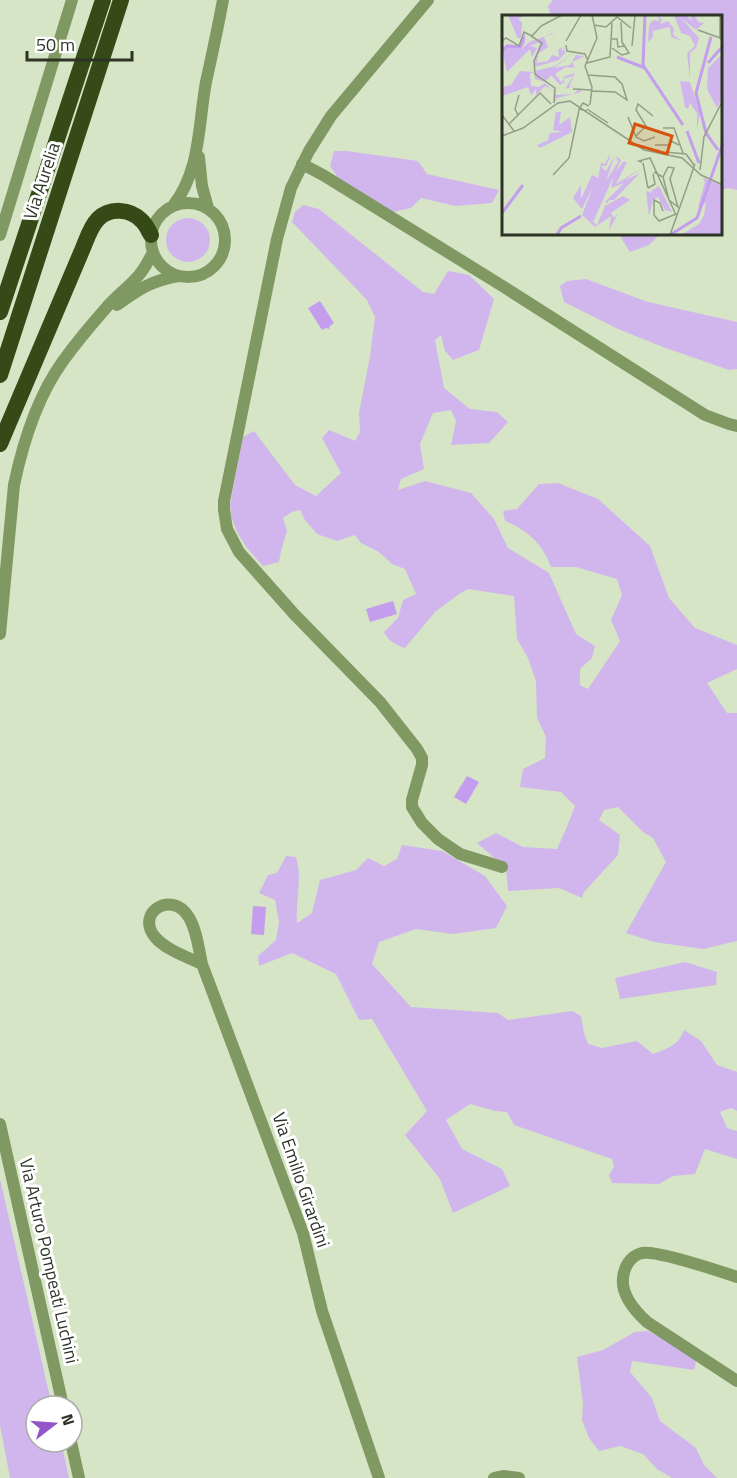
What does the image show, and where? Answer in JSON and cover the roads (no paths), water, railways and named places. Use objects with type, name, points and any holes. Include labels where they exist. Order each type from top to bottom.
[{"type":"highway","name":"Via Aurelia","points":[[0,312],[103,0]]},
{"type":"highway","name":"Via Aurelia","points":[[0,375],[121,0]]},
{"type":"highway","points":[[0,444],[95,223],[102,215],[112,211],[132,213],[146,226],[152,244]]},
{"type":"street","points":[[1,231],[72,0]]},
{"type":"street","points":[[208,208],[200,175],[200,139],[206,84],[223,0]]},
{"type":"street","points":[[428,0],[331,116],[315,140],[291,188],[281,222],[224,510],[227,529],[245,559],[295,615],[380,702],[417,749],[422,758],[422,765],[411,800],[412,807],[422,823],[438,839],[460,854],[502,867]]},
{"type":"street","points":[[173,206],[180,197],[190,175],[200,139]]},
{"type":"street","points":[[302,164],[494,281],[705,415],[737,426]]},
{"type":"street","points":[[0,634],[11,504],[19,462],[43,395],[62,363],[95,322],[140,275],[152,244],[154,226],[165,211],[185,203],[208,208],[223,226],[226,238],[225,250],[212,269],[190,278],[167,271],[159,262],[152,244]]},
{"type":"street","points":[[95,322],[150,283],[178,276]]},
{"type":"street","name":"Via Emilio Girardini","points":[[202,964],[175,951],[154,936],[149,920],[157,908],[164,904],[173,904],[189,916],[193,925],[202,964],[303,1233],[322,1311],[379,1478]]},
{"type":"street","name":"Via Arturo Pompeati Luchini","points":[[0,1124],[60,1394]]},
{"type":"street","points":[[737,1277],[663,1256],[644,1253],[629,1261],[623,1279],[628,1300],[647,1322],[737,1381]]},
{"type":"street","points":[[74,1454],[79,1478]]},
{"type":"street","points":[[494,1478],[503,1476],[519,1478]]}]
